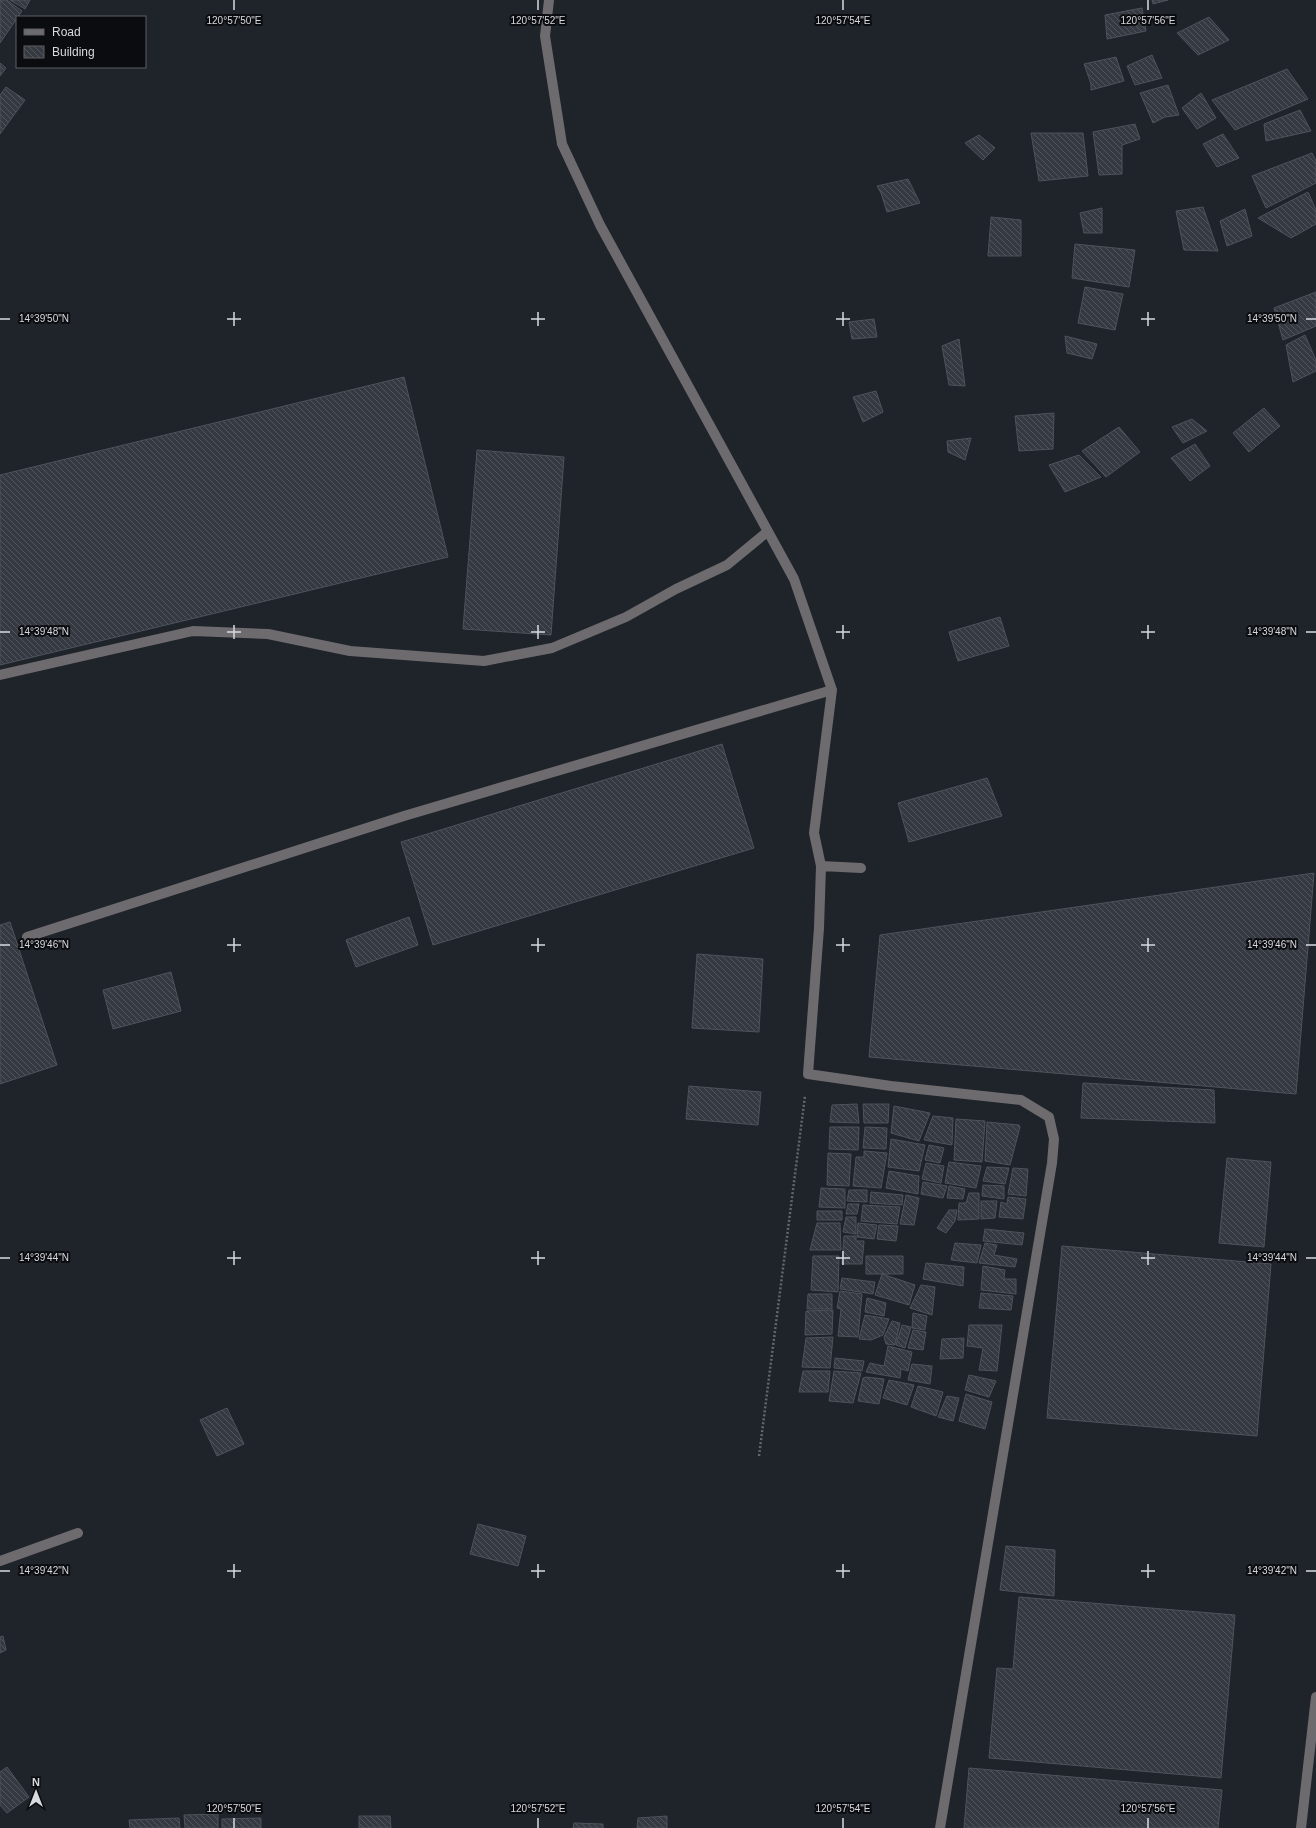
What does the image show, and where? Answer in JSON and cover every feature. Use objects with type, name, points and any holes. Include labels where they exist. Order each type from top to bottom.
[{"type":"street","points":[[549,0],[545,36],[562,144],[600,225],[794,579],[832,690],[814,833],[821,866],[820,928],[808,1074],[891,1086],[1021,1100],[1049,1117],[1054,1139],[1052,1163],[940,1828]]},
{"type":"street","points":[[0,675],[192,631],[268,634],[350,651],[476,660],[491,659],[552,648],[626,617],[676,589],[727,565],[767,532]]},
{"type":"street","points":[[27,938],[404,816],[832,690]]},
{"type":"street","points":[[821,866],[861,868]]},
{"type":"street","points":[[0,1561],[78,1533]]},
{"type":"street","points":[[1301,1828],[1316,1697]]},
{"type":"path","points":[[759,1456],[808,1074]]},
{"type":"building","points":[[0,0],[7,0],[22,11],[19,16],[16,16],[16,20],[0,43]]},
{"type":"building","points":[[10,0],[30,0],[25,9]]},
{"type":"building","points":[[1152,0],[1168,0],[1153,4]]},
{"type":"building","points":[[1142,8],[1146,31],[1107,39],[1105,15]]},
{"type":"building","points":[[1209,17],[1229,40],[1198,55],[1177,33]]},
{"type":"building","points":[[1152,55],[1162,78],[1135,85],[1127,66]]},
{"type":"building","points":[[1116,57],[1124,81],[1091,90],[1091,84],[1084,64]]},
{"type":"building","points":[[0,63],[6,68],[0,76]]},
{"type":"building","points":[[1287,69],[1308,99],[1235,130],[1212,100]]},
{"type":"building","points":[[1168,85],[1179,115],[1165,117],[1153,123],[1140,93]]},
{"type":"building","points":[[6,87],[25,100],[0,134],[0,95]]},
{"type":"building","points":[[1201,93],[1216,118],[1197,129],[1182,108]]},
{"type":"building","points":[[1300,110],[1311,131],[1266,141],[1264,124]]},
{"type":"building","points":[[1135,124],[1140,139],[1122,145],[1122,174],[1099,175],[1093,132]]},
{"type":"building","points":[[1031,133],[1083,133],[1088,176],[1039,181]]},
{"type":"building","points":[[1223,134],[1239,158],[1217,167],[1203,144]]},
{"type":"building","points":[[979,135],[995,148],[983,160],[965,143]]},
{"type":"building","points":[[1312,153],[1316,161],[1316,183],[1266,208],[1252,176]]},
{"type":"building","points":[[908,179],[920,203],[887,212],[881,193],[877,186]]},
{"type":"building","points":[[1308,192],[1316,210],[1316,224],[1291,238],[1258,218]]},
{"type":"building","points":[[1203,207],[1218,251],[1184,250],[1176,211]]},
{"type":"building","points":[[1102,208],[1102,233],[1084,233],[1080,213]]},
{"type":"building","points":[[1245,209],[1252,236],[1227,246],[1220,221]]},
{"type":"building","points":[[991,217],[1021,220],[1021,256],[988,256]]},
{"type":"building","points":[[1075,244],[1135,250],[1129,287],[1072,278]]},
{"type":"building","points":[[1085,287],[1123,294],[1115,330],[1078,323]]},
{"type":"building","points":[[1316,292],[1316,326],[1283,340],[1274,308]]},
{"type":"building","points":[[874,319],[877,337],[852,339],[849,322]]},
{"type":"building","points":[[1305,335],[1316,360],[1316,371],[1293,382],[1286,345]]},
{"type":"building","points":[[1065,336],[1097,344],[1092,359],[1067,353]]},
{"type":"building","points":[[959,339],[965,386],[949,385],[942,346]]},
{"type":"building","points":[[404,377],[448,557],[0,665],[0,475]]},
{"type":"building","points":[[876,391],[883,412],[863,422],[853,397]]},
{"type":"building","points":[[1264,408],[1280,426],[1249,452],[1233,433]]},
{"type":"building","points":[[1054,413],[1053,449],[1019,451],[1015,416]]},
{"type":"building","points":[[1192,419],[1207,431],[1183,443],[1172,427]]},
{"type":"building","points":[[1119,427],[1140,452],[1106,477],[1082,451]]},
{"type":"building","points":[[971,438],[965,460],[948,452],[947,441]]},
{"type":"building","points":[[1195,444],[1210,466],[1190,481],[1171,458]]},
{"type":"building","points":[[477,450],[564,457],[551,635],[463,629]]},
{"type":"building","points":[[1079,455],[1101,477],[1065,492],[1049,465]]},
{"type":"building","points":[[1000,617],[1009,646],[958,661],[949,632]]},
{"type":"building","points":[[722,744],[754,848],[433,945],[401,842]]},
{"type":"building","points":[[987,778],[1002,816],[909,842],[898,803]]},
{"type":"building","points":[[1314,873],[1296,1094],[869,1057],[880,935]]},
{"type":"building","points":[[409,917],[418,945],[356,967],[346,940]]},
{"type":"building","points":[[10,922],[57,1065],[0,1084],[0,925]]},
{"type":"building","points":[[697,954],[763,959],[759,1032],[692,1028]]},
{"type":"building","points":[[171,972],[181,1011],[113,1029],[103,990]]},
{"type":"building","points":[[1083,1083],[1214,1090],[1215,1123],[1081,1118]]},
{"type":"building","points":[[689,1086],[761,1092],[758,1125],[686,1119]]},
{"type":"building","points":[[857,1104],[859,1123],[830,1122],[832,1105]]},
{"type":"building","points":[[863,1104],[889,1104],[888,1123],[864,1123]]},
{"type":"building","points":[[894,1106],[930,1113],[919,1141],[891,1133]]},
{"type":"building","points":[[933,1116],[953,1118],[952,1145],[924,1140]]},
{"type":"building","points":[[956,1119],[985,1121],[982,1162],[954,1160]]},
{"type":"building","points":[[987,1122],[1019,1125],[1020,1127],[1010,1165],[985,1161]]},
{"type":"building","points":[[830,1127],[859,1127],[858,1150],[829,1149]]},
{"type":"building","points":[[865,1127],[887,1128],[886,1149],[863,1148]]},
{"type":"building","points":[[891,1139],[925,1145],[919,1171],[888,1167]]},
{"type":"building","points":[[929,1145],[944,1148],[940,1163],[925,1160]]},
{"type":"building","points":[[864,1151],[887,1153],[881,1188],[853,1186],[856,1157],[864,1157]]},
{"type":"building","points":[[828,1153],[851,1154],[849,1186],[827,1185]]},
{"type":"building","points":[[1227,1158],[1271,1162],[1264,1247],[1219,1243]]},
{"type":"building","points":[[949,1162],[981,1166],[976,1188],[945,1183]]},
{"type":"building","points":[[926,1163],[944,1166],[941,1183],[922,1179]]},
{"type":"building","points":[[987,1167],[1009,1168],[1005,1184],[983,1181]]},
{"type":"building","points":[[1013,1168],[1028,1169],[1026,1196],[1008,1194]]},
{"type":"building","points":[[889,1171],[919,1176],[918,1194],[886,1188]]},
{"type":"building","points":[[923,1182],[947,1186],[943,1198],[921,1194]]},
{"type":"building","points":[[983,1185],[1004,1186],[1004,1199],[982,1196]]},
{"type":"building","points":[[949,1186],[965,1189],[963,1199],[947,1198]]},
{"type":"building","points":[[821,1188],[845,1189],[845,1208],[819,1207]]},
{"type":"building","points":[[849,1190],[867,1190],[867,1202],[847,1201]]},
{"type":"building","points":[[871,1192],[903,1195],[902,1205],[870,1203]]},
{"type":"building","points":[[969,1193],[979,1193],[979,1219],[958,1220],[959,1203],[966,1203]]},
{"type":"building","points":[[906,1195],[919,1198],[914,1225],[900,1224]]},
{"type":"building","points":[[1008,1197],[1026,1199],[1023,1219],[999,1217],[1001,1202],[1007,1204]]},
{"type":"building","points":[[981,1201],[997,1201],[995,1218],[981,1219]]},
{"type":"building","points":[[848,1204],[859,1204],[857,1214],[846,1214]]},
{"type":"building","points":[[863,1205],[900,1207],[897,1224],[861,1221]]},
{"type":"building","points":[[949,1210],[957,1210],[955,1221],[946,1233],[937,1228]]},
{"type":"building","points":[[817,1211],[842,1211],[842,1220],[817,1220]]},
{"type":"building","points":[[846,1217],[856,1217],[856,1234],[843,1232]]},
{"type":"building","points":[[817,1223],[840,1223],[841,1250],[810,1250]]},
{"type":"building","points":[[858,1223],[877,1225],[874,1239],[857,1237]]},
{"type":"building","points":[[879,1225],[898,1226],[896,1241],[877,1239]]},
{"type":"building","points":[[985,1229],[1024,1233],[1022,1245],[983,1241]]},
{"type":"building","points":[[844,1236],[856,1236],[856,1241],[864,1241],[862,1264],[842,1264]]},
{"type":"building","points":[[955,1243],[981,1245],[977,1263],[951,1260]]},
{"type":"building","points":[[985,1243],[997,1245],[994,1255],[1017,1259],[1015,1267],[979,1263]]},
{"type":"building","points":[[1062,1246],[1271,1264],[1257,1436],[1047,1418]]},
{"type":"building","points":[[813,1256],[839,1256],[838,1292],[811,1290]]},
{"type":"building","points":[[866,1256],[903,1256],[903,1274],[866,1274]]},
{"type":"building","points":[[926,1263],[964,1267],[963,1286],[923,1279]]},
{"type":"building","points":[[983,1266],[1005,1270],[1004,1279],[1016,1279],[1016,1294],[981,1290]]},
{"type":"building","points":[[882,1274],[915,1285],[909,1305],[875,1295]]},
{"type":"building","points":[[842,1278],[875,1282],[873,1294],[840,1289]]},
{"type":"building","points":[[921,1285],[935,1287],[932,1315],[910,1308]]},
{"type":"building","points":[[840,1291],[862,1294],[858,1337],[838,1336],[841,1309],[837,1308]]},
{"type":"building","points":[[981,1293],[1013,1296],[1011,1310],[979,1308]]},
{"type":"building","points":[[808,1294],[832,1294],[832,1309],[807,1309]]},
{"type":"building","points":[[867,1298],[886,1303],[884,1316],[865,1312]]},
{"type":"building","points":[[833,1310],[832,1334],[805,1335],[806,1311]]},
{"type":"building","points":[[913,1313],[927,1316],[925,1330],[912,1328]]},
{"type":"building","points":[[865,1315],[889,1319],[883,1335],[871,1340],[859,1339]]},
{"type":"building","points":[[892,1321],[900,1323],[895,1345],[886,1344],[884,1337]]},
{"type":"building","points":[[902,1325],[911,1327],[905,1348],[896,1345]]},
{"type":"building","points":[[969,1325],[1002,1325],[997,1371],[979,1370],[983,1348],[967,1346]]},
{"type":"building","points":[[913,1330],[926,1332],[923,1350],[908,1348]]},
{"type":"building","points":[[833,1337],[830,1368],[802,1367],[806,1338]]},
{"type":"building","points":[[964,1338],[963,1358],[940,1359],[942,1339]]},
{"type":"building","points":[[888,1346],[912,1352],[908,1371],[901,1369],[900,1378],[866,1372],[870,1363],[884,1366]]},
{"type":"building","points":[[835,1358],[864,1361],[862,1371],[834,1368]]},
{"type":"building","points":[[912,1364],[932,1366],[930,1384],[908,1380]]},
{"type":"building","points":[[803,1371],[830,1371],[828,1392],[799,1392]]},
{"type":"building","points":[[834,1371],[861,1373],[853,1403],[829,1401]]},
{"type":"building","points":[[969,1375],[996,1381],[989,1397],[965,1390]]},
{"type":"building","points":[[863,1378],[884,1379],[879,1404],[858,1401]]},
{"type":"building","points":[[889,1380],[914,1385],[907,1405],[883,1398]]},
{"type":"building","points":[[918,1386],[943,1392],[936,1416],[911,1407]]},
{"type":"building","points":[[966,1394],[992,1402],[985,1429],[959,1421]]},
{"type":"building","points":[[947,1396],[959,1398],[953,1421],[938,1417]]},
{"type":"building","points":[[227,1408],[244,1444],[217,1456],[200,1420]]},
{"type":"building","points":[[478,1524],[526,1536],[518,1566],[470,1554]]},
{"type":"building","points":[[1006,1546],[1055,1550],[1054,1596],[1000,1590]]},
{"type":"building","points":[[1019,1597],[1235,1615],[1221,1778],[989,1758],[997,1668],[1013,1669]]},
{"type":"building","points":[[3,1636],[6,1650],[0,1653],[0,1637]]},
{"type":"building","points":[[7,1767],[29,1797],[7,1813],[0,1805],[0,1772]]},
{"type":"building","points":[[969,1768],[1222,1790],[1218,1828],[964,1828]]},
{"type":"building","points":[[218,1814],[218,1828],[185,1828],[184,1815]]},
{"type":"building","points":[[359,1816],[390,1816],[391,1828],[359,1828]]},
{"type":"building","points":[[667,1816],[667,1828],[637,1828],[638,1818]]},
{"type":"building","points":[[179,1818],[180,1828],[130,1828],[129,1820]]},
{"type":"building","points":[[261,1818],[261,1828],[222,1828],[222,1819]]},
{"type":"building","points":[[574,1823],[603,1824],[603,1828],[573,1828]]}]
